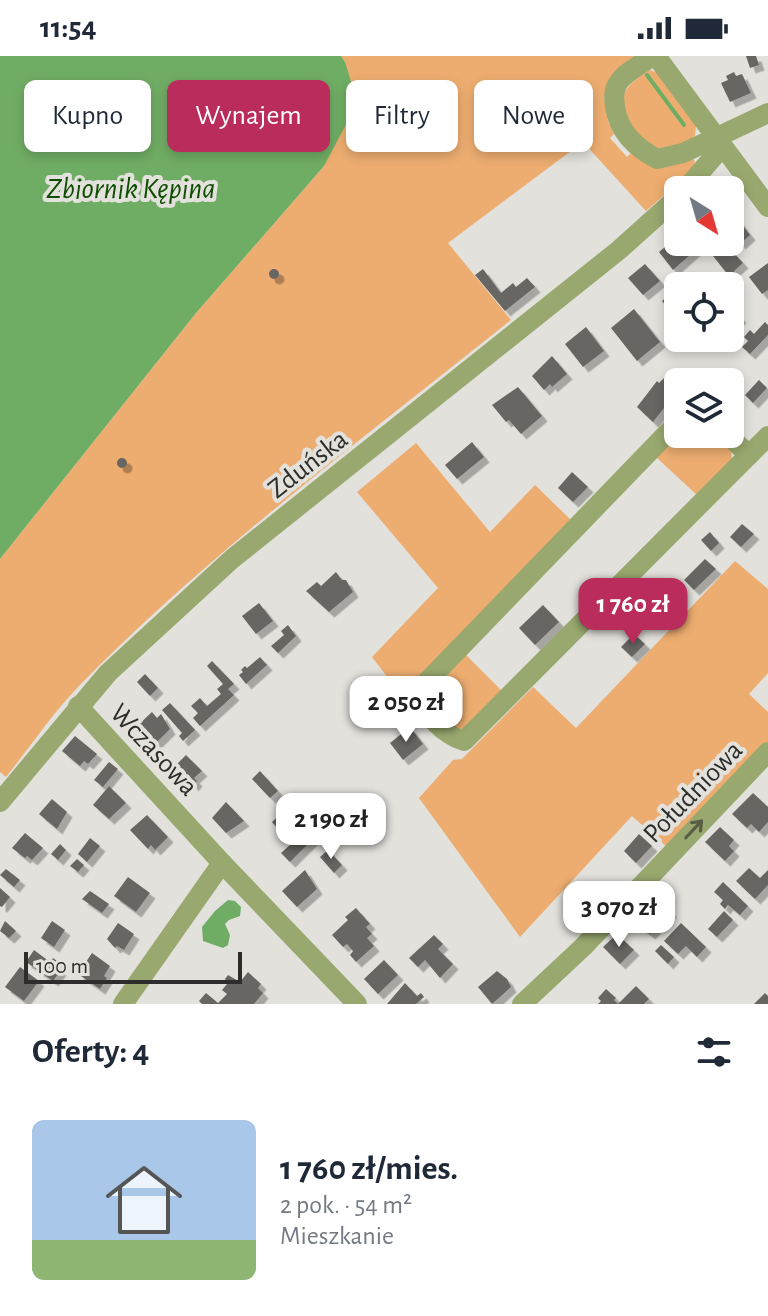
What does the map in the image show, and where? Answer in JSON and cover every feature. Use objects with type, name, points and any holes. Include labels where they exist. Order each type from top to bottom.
[{"type":"street","points":[[768,113],[718,142],[657,159],[629,139],[617,120],[615,87],[621,79],[654,56],[718,142],[768,207]]},
{"type":"street","points":[[695,176],[718,142]]},
{"type":"street","name":"Zduńska","points":[[0,802],[108,673],[232,559],[596,269],[664,209]]},
{"type":"street","points":[[664,436],[417,692],[420,702],[438,725],[457,739],[464,741],[768,436]]},
{"type":"street","points":[[742,448],[749,455]]},
{"type":"street","name":"Wczasowa","points":[[78,706],[357,1004]]},
{"type":"street","name":"Południowa","points":[[522,1004],[583,947],[768,752]]},
{"type":"street","points":[[123,1004],[222,863]]},
{"type":"shaded area","points":[[341,56],[635,56],[604,97],[608,121],[614,134],[610,138],[627,157],[631,153],[693,158],[693,170],[686,176],[664,176],[664,195],[646,211],[592,152],[593,80],[474,80],[474,152],[570,152],[448,243],[511,320],[289,497],[181,589],[78,687],[6,777],[0,772],[0,559],[196,313],[324,166],[327,152],[330,152],[330,136],[345,62]]},
{"type":"shaded area","points":[[650,70],[658,73],[696,126],[695,135],[688,144],[664,150],[654,149],[624,115],[622,98],[625,91]]},
{"type":"shaded area","points":[[416,443],[490,532],[535,485],[571,520],[402,696],[372,657],[438,588],[357,492]]},
{"type":"shaded area","points":[[664,447],[731,448],[732,462],[699,497],[655,456]]},
{"type":"shaded area","points":[[735,561],[768,589],[768,673],[749,694],[768,712],[768,742],[669,849],[632,816],[520,937],[419,798],[453,760],[462,759],[533,687],[576,728]]},
{"type":"shaded area","points":[[466,655],[504,693],[466,730],[450,728],[434,708],[432,691]]},
{"type":"water","name":"Zbiornik Kępina","points":[[0,56],[341,56],[351,80],[346,80],[346,124],[324,166],[196,313],[0,559]]},
{"type":"water","points":[[228,900],[235,901],[241,907],[240,916],[225,924],[230,935],[228,945],[223,948],[203,941],[202,927]]},
{"type":"building","points":[[746,56],[756,56],[759,65],[750,68]]},
{"type":"building","points":[[734,72],[736,76],[742,74],[751,93],[730,102],[721,83]]},
{"type":"building","points":[[664,248],[664,256],[689,256],[673,270],[659,252]]},
{"type":"building","points":[[713,256],[737,256],[743,263],[735,272],[726,272]]},
{"type":"building","points":[[768,263],[768,290],[762,294],[749,277]]},
{"type":"building","points":[[645,264],[660,281],[643,295],[628,278]]},
{"type":"building","points":[[274,269],[279,274],[274,279],[269,274]]},
{"type":"building","points":[[483,269],[501,293],[513,283],[516,287],[527,278],[535,287],[505,311],[475,275]]},
{"type":"building","points":[[634,309],[660,342],[637,361],[611,328]]},
{"type":"building","points":[[765,322],[768,325],[768,335],[750,354],[744,349],[748,341],[744,337],[750,330],[754,334]]},
{"type":"building","points":[[586,327],[604,351],[583,367],[565,344]]},
{"type":"building","points":[[552,356],[567,374],[544,390],[532,376]]},
{"type":"building","points":[[664,378],[664,408],[653,422],[637,407],[657,381],[659,383]]},
{"type":"building","points":[[759,380],[767,388],[753,403],[745,395]]},
{"type":"building","points":[[518,387],[542,416],[521,434],[492,405]]},
{"type":"building","points":[[472,442],[484,457],[457,479],[445,465]]},
{"type":"building","points":[[122,458],[127,463],[122,468],[117,463]]},
{"type":"building","points":[[572,472],[588,487],[573,502],[558,488]]},
{"type":"building","points":[[742,524],[754,534],[741,547],[730,537]]},
{"type":"building","points":[[710,532],[719,543],[711,551],[701,540]]},
{"type":"building","points":[[705,559],[716,569],[694,590],[684,580]]},
{"type":"building","points":[[336,572],[342,580],[346,580],[353,592],[329,612],[306,591],[317,582],[321,586]]},
{"type":"building","points":[[259,603],[273,621],[256,634],[242,616]]},
{"type":"building","points":[[543,605],[559,622],[535,645],[519,628]]},
{"type":"building","points":[[288,625],[296,636],[278,653],[271,646],[284,635],[281,631]]},
{"type":"building","points":[[634,634],[645,644],[632,657],[621,647]]},
{"type":"building","points":[[260,657],[267,665],[246,684],[239,675],[243,672],[241,670]]},
{"type":"building","points":[[212,661],[234,684],[228,689],[234,695],[200,726],[193,718],[198,713],[191,706],[200,698],[207,706],[221,694],[217,689],[223,684],[207,666]]},
{"type":"building","points":[[145,674],[158,688],[150,696],[137,682]]},
{"type":"building","points":[[170,703],[195,730],[183,741],[179,736],[182,733],[162,710]]},
{"type":"building","points":[[152,712],[157,718],[161,714],[170,729],[153,746],[135,728]]},
{"type":"building","points":[[410,727],[423,744],[403,760],[390,743]]},
{"type":"building","points":[[75,736],[97,754],[88,764],[84,761],[80,766],[62,751]]},
{"type":"building","points":[[186,755],[202,771],[194,778],[197,781],[193,786],[190,782],[184,788],[168,773]]},
{"type":"building","points":[[109,762],[118,769],[103,787],[94,780]]},
{"type":"building","points":[[260,771],[278,791],[270,798],[252,779]]},
{"type":"building","points":[[109,786],[126,803],[109,819],[93,805]]},
{"type":"building","points":[[753,793],[768,807],[768,822],[759,832],[751,824],[747,828],[732,814]]},
{"type":"building","points":[[52,799],[67,812],[57,829],[39,814]]},
{"type":"building","points":[[226,802],[244,821],[226,833],[212,818]]},
{"type":"building","points":[[286,809],[300,825],[310,816],[322,830],[290,862],[281,853],[291,844],[272,822]]},
{"type":"building","points":[[147,815],[168,837],[155,850],[151,845],[148,849],[130,830]]},
{"type":"building","points":[[720,827],[734,840],[729,846],[734,851],[725,861],[705,842]]},
{"type":"building","points":[[25,833],[43,848],[32,860],[12,848]]},
{"type":"building","points":[[639,834],[652,846],[636,863],[624,851]]},
{"type":"building","points":[[90,838],[100,846],[87,862],[78,854]]},
{"type":"building","points":[[60,844],[66,850],[58,860],[51,854]]},
{"type":"building","points":[[328,850],[342,865],[334,873],[320,857]]},
{"type":"building","points":[[77,859],[84,865],[78,872],[70,866]]},
{"type":"building","points":[[749,868],[760,878],[768,870],[768,885],[755,899],[736,881]]},
{"type":"building","points":[[6,869],[20,880],[14,887],[0,875]]},
{"type":"building","points":[[305,870],[317,889],[297,907],[282,891]]},
{"type":"building","points":[[128,877],[150,893],[136,912],[114,896]]},
{"type":"building","points":[[723,882],[748,906],[740,915],[728,905],[725,909],[720,904],[723,900],[714,892]]},
{"type":"building","points":[[0,888],[10,897],[2,907],[0,906]]},
{"type":"building","points":[[90,891],[109,904],[102,913],[82,899]]},
{"type":"building","points":[[654,894],[671,912],[650,934],[631,920]]},
{"type":"building","points":[[356,908],[370,924],[366,927],[372,934],[367,938],[374,946],[356,962],[347,944],[343,947],[332,935]]},
{"type":"building","points":[[724,911],[733,920],[717,937],[708,929]]},
{"type":"building","points":[[5,921],[16,931],[9,938],[0,931]]},
{"type":"building","points":[[52,921],[65,930],[54,947],[41,938]]},
{"type":"building","points":[[118,923],[134,934],[124,950],[115,948],[107,939]]},
{"type":"building","points":[[681,923],[706,947],[697,957],[686,946],[678,954],[664,941]]},
{"type":"building","points":[[617,934],[634,950],[620,964],[603,947]]},
{"type":"building","points":[[434,935],[443,944],[438,949],[453,964],[440,978],[425,960],[418,967],[409,958]]},
{"type":"building","points":[[661,945],[674,957],[668,964],[655,951]]},
{"type":"building","points":[[34,950],[50,962],[53,958],[57,961],[54,965],[61,970],[53,981],[26,962]]},
{"type":"building","points":[[92,953],[110,966],[100,989],[78,974]]},
{"type":"building","points":[[384,960],[398,975],[378,994],[364,979]]},
{"type":"building","points":[[20,967],[39,981],[24,1001],[5,987]]},
{"type":"building","points":[[497,971],[511,987],[492,1004],[478,987]]},
{"type":"building","points":[[248,972],[261,984],[258,988],[263,993],[254,1004],[202,1004],[199,1001],[206,993],[218,1003],[227,994],[222,990],[227,984],[225,979],[228,975],[240,982]]},
{"type":"building","points":[[405,983],[417,996],[421,993],[424,997],[416,1004],[387,1004]]},
{"type":"building","points":[[636,986],[649,999],[644,1004],[618,1004]]},
{"type":"building","points":[[606,989],[618,1004],[598,1004],[601,1001],[598,998]]},
{"type":"building","points":[[765,993],[768,1004],[754,1004]]},
{"type":"waterway","points":[[647,75],[684,125]]}]
